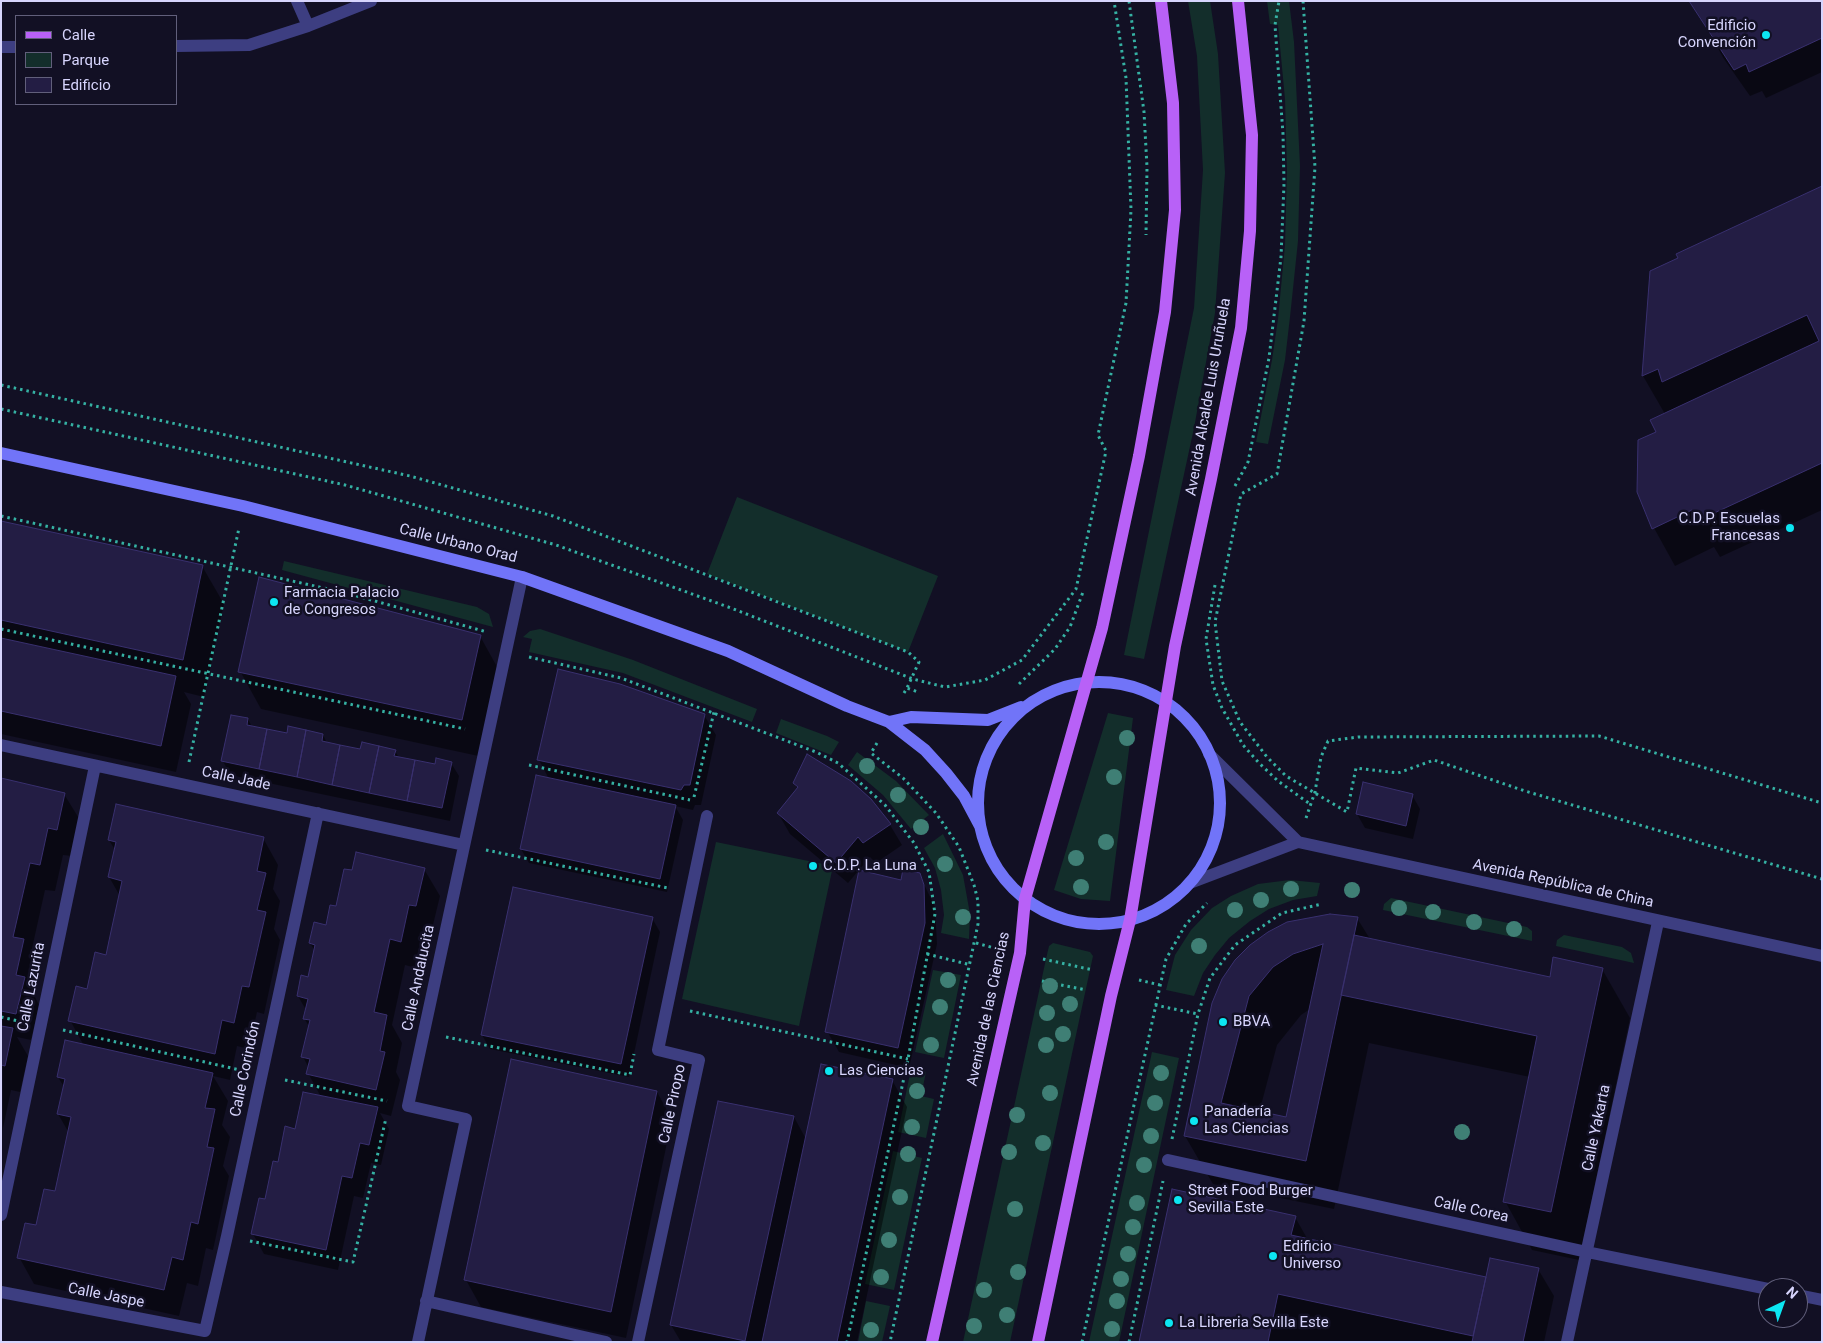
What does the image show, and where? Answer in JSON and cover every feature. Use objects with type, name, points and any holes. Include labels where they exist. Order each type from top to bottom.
[{"type":"main road","name":"Avenida de las Ciencias","points":[[932,1342],[1020,953],[1025,899],[1102,628],[1139,456],[1165,312],[1175,210],[1173,103],[1161,1]]},
{"type":"main road","name":"Avenida Alcalde Luis Uruñuela","points":[[1167,704],[1175,646],[1241,328],[1249,250],[1252,135],[1238,1]]},
{"type":"main road","points":[[1038,1342],[1111,996],[1130,920],[1167,704]]},
{"type":"street","points":[[297,1],[308,26]]},
{"type":"street","points":[[178,46],[250,45],[308,26],[371,1]]},
{"type":"street","points":[[1,47],[15,47]]},
{"type":"street","name":"Calle Urbano Orad","points":[[1,454],[243,506],[522,577],[728,651],[847,706],[889,722],[925,750],[946,773],[964,796],[980,826]]},
{"type":"street","name":"Calle Andalucita","points":[[408,1106],[522,577]]},
{"type":"street","points":[[889,722],[911,717],[988,720],[1028,705],[1055,690],[1085,683],[1100,682],[1128,686],[1167,704],[1187,721],[1209,754],[1298,842],[1190,883]]},
{"type":"street","points":[[1028,705],[1000,734],[987,758],[979,792],[980,826],[993,861],[1007,881],[1025,899],[1057,916],[1075,921],[1093,924],[1130,920],[1162,906],[1190,883],[1209,854],[1218,821],[1218,787],[1209,754]]},
{"type":"street","name":"Calle Jade","points":[[1,745],[464,845]]},
{"type":"street","name":"Calle Lazurita","points":[[1,1216],[42,1026],[56,943],[95,766]]},
{"type":"street","name":"Calle Corindón","points":[[204,1331],[227,1236],[318,813]]},
{"type":"street","name":"Calle Piropo","points":[[638,1342],[699,1060],[658,1050],[707,816]]},
{"type":"street","name":"Avenida República de China","points":[[1298,842],[1658,922],[1822,956]]},
{"type":"street","name":"Calle Yakarta","points":[[1567,1342],[1658,922]]},
{"type":"street","points":[[408,1106],[466,1119],[418,1342]]},
{"type":"street","name":"Calle Corea","points":[[1168,1160],[1587,1252],[1758,1287]]},
{"type":"street","name":"Calle Jaspe","points":[[1,1292],[204,1331]]},
{"type":"street","points":[[1808,1297],[1822,1300]]},
{"type":"street","points":[[426,1301],[606,1342]]},
{"type":"path","points":[[1,409],[345,485],[556,545],[731,608],[913,679],[945,687],[985,680],[1022,660],[1076,589],[1106,451],[1098,435],[1126,303],[1131,210],[1126,78],[1114,1]]},
{"type":"path","points":[[1129,1],[1144,112],[1147,167],[1146,242]]},
{"type":"path","points":[[1303,1],[1315,167],[1304,321],[1277,474],[1241,494],[1215,622],[1222,681],[1240,722],[1266,757],[1286,776],[1347,812],[1356,768],[1398,773],[1434,760],[1553,800],[1822,879]]},
{"type":"path","points":[[1,385],[410,476],[553,516],[908,652],[919,662],[913,679],[871,753],[903,778],[936,813],[959,846],[970,873],[978,901],[978,924],[972,965],[890,1342]]},
{"type":"path","points":[[184,784],[243,506]]},
{"type":"path","points":[[1,516],[346,593],[508,639],[522,644],[526,656],[622,678],[816,752],[838,763],[885,805],[914,844],[929,872],[935,914],[908,1059],[848,1342]]},
{"type":"path","points":[[1018,685],[1055,649],[1070,627],[1083,592]]},
{"type":"path","points":[[1208,618],[1206,639],[1213,684],[1232,728],[1243,745],[1266,769],[1296,795],[1310,804],[1315,792],[1321,757],[1328,741],[1358,737],[1599,736],[1822,803]]},
{"type":"path","points":[[1,629],[488,734]]},
{"type":"path","points":[[907,688],[925,695]]},
{"type":"path","points":[[529,765],[693,800],[714,712]]},
{"type":"path","points":[[684,808],[686,799]]},
{"type":"path","points":[[464,845],[668,888]]},
{"type":"path","points":[[666,898],[670,879]]},
{"type":"path","points":[[1082,1342],[1166,959],[1186,924],[1214,898]]},
{"type":"path","points":[[1129,1342],[1198,1014],[1210,978],[1234,945],[1282,913],[1322,904]]},
{"type":"path","points":[[927,954],[972,965]]},
{"type":"path","points":[[1046,959],[1090,969]]},
{"type":"path","points":[[1042,981],[1086,990]]},
{"type":"path","points":[[1155,1005],[1198,1014]]},
{"type":"path","points":[[667,1006],[908,1059]]},
{"type":"path","points":[[1,1017],[408,1106]]},
{"type":"path","points":[[424,1032],[630,1074],[636,1047]]},
{"type":"path","points":[[227,1236],[353,1262],[390,1101]]},
{"type":"green space","points":[[1188,1],[1210,1],[1218,54],[1225,173],[1215,313],[1194,428],[1144,659],[1124,655],[1194,308],[1203,170],[1197,56]]},
{"type":"green space","points":[[1267,1],[1289,1],[1294,42],[1300,166],[1298,241],[1290,317],[1285,360],[1268,444],[1256,442],[1278,319],[1285,245],[1287,170],[1285,99],[1278,25],[1270,24]]},
{"type":"green space","points":[[737,497],[938,576],[908,652],[707,574]]},
{"type":"green space","points":[[284,561],[477,607],[489,614],[493,627],[282,570]]},
{"type":"green space","points":[[540,629],[633,660],[757,709],[752,722],[623,673],[529,652],[532,639],[523,637],[530,631]]},
{"type":"green space","points":[[1108,713],[1133,718],[1110,901],[1081,899],[1054,890]]},
{"type":"green space","points":[[781,719],[839,742],[831,755],[776,733]]},
{"type":"green space","points":[[857,752],[896,781],[929,815],[911,829],[883,795],[848,765]]},
{"type":"green space","points":[[943,834],[963,875],[970,914],[969,939],[941,933],[944,915],[941,890],[935,868],[924,848]]},
{"type":"green space","points":[[716,842],[833,866],[799,1026],[682,999]]},
{"type":"green space","points":[[1290,880],[1320,883],[1317,896],[1293,900],[1269,909],[1229,938],[1203,973],[1194,996],[1166,990],[1175,955],[1191,930],[1212,908],[1231,896],[1258,884]]},
{"type":"green space","points":[[1391,898],[1527,927],[1532,931],[1532,941],[1383,910],[1384,904]]},
{"type":"green space","points":[[1564,935],[1622,947],[1631,953],[1634,963],[1556,946],[1557,940]]},
{"type":"green space","points":[[1053,943],[1090,952],[1093,956],[1010,1342],[963,1342],[1046,959],[1049,946]]},
{"type":"green space","points":[[933,970],[961,975],[944,1058],[915,1052]]},
{"type":"green space","points":[[1152,1052],[1179,1058],[1119,1342],[1089,1342]]},
{"type":"green space","points":[[911,1069],[926,1072],[921,1096],[934,1099],[926,1138],[898,1132]]},
{"type":"green space","points":[[893,1151],[922,1158],[894,1290],[865,1284]]},
{"type":"green space","points":[[866,1301],[890,1306],[882,1342],[858,1342]]},
{"type":"building","name":"Edificio Convención","points":[[1689,1],[1822,1],[1822,38],[1749,72],[1746,64],[1734,70]]},
{"type":"building","points":[[1822,186],[1822,463],[1697,521],[1692,510],[1652,529],[1637,492],[1638,440],[1656,432],[1650,420],[1819,341],[1807,315],[1662,382],[1658,369],[1642,376],[1650,271],[1678,258],[1676,254]]},
{"type":"building","points":[[1,521],[203,565],[183,660],[1,620]]},
{"type":"building","points":[[259,577],[481,635],[462,720],[238,672]]},
{"type":"building","points":[[1,638],[176,676],[161,746],[1,711]]},
{"type":"building","points":[[558,669],[620,684],[705,714],[690,785],[684,785],[681,790],[537,760]]},
{"type":"building","points":[[231,715],[248,718],[247,725],[267,729],[259,769],[221,761]]},
{"type":"building","points":[[288,726],[306,730],[297,777],[259,769],[267,729],[287,733]]},
{"type":"building","points":[[306,730],[323,734],[322,741],[340,745],[332,785],[297,777]]},
{"type":"building","points":[[362,742],[379,746],[369,793],[332,785],[340,745],[360,749]]},
{"type":"building","points":[[379,746],[396,750],[394,756],[415,760],[407,801],[369,793]]},
{"type":"building","points":[[807,754],[851,781],[871,799],[891,824],[863,843],[858,837],[836,863],[777,813],[798,787],[793,783]]},
{"type":"building","points":[[436,758],[452,762],[442,808],[407,801],[415,760],[435,764]]},
{"type":"building","points":[[536,775],[676,805],[660,879],[520,849]]},
{"type":"building","points":[[1,778],[65,793],[57,830],[48,828],[40,865],[30,863],[13,937],[24,939],[16,975],[25,977],[16,1014],[1,1011]]},
{"type":"building","points":[[1363,782],[1413,794],[1406,826],[1356,814]]},
{"type":"building","points":[[116,804],[264,837],[257,871],[266,873],[257,910],[266,912],[249,987],[242,986],[234,1023],[222,1020],[215,1054],[68,1021],[76,986],[87,989],[95,952],[106,955],[122,881],[108,877],[116,842],[108,840]]},
{"type":"building","points":[[356,852],[425,868],[416,906],[409,905],[401,942],[390,939],[374,1012],[387,1015],[380,1051],[385,1052],[376,1090],[306,1074],[310,1059],[301,1057],[310,1020],[303,1019],[308,999],[297,996],[301,975],[308,977],[315,945],[309,943],[314,922],[326,925],[330,905],[336,906],[344,869],[352,870]]},
{"type":"building","points":[[903,869],[920,873],[924,885],[925,923],[898,1048],[825,1032],[859,870],[901,880]]},
{"type":"building","points":[[513,887],[653,917],[621,1064],[481,1035]]},
{"type":"building","points":[[1330,914],[1358,917],[1306,1161],[1184,1136],[1212,1003],[1222,979],[1235,960],[1250,945],[1268,932],[1287,922]],"holes":[[[1323,944],[1286,1117],[1221,1103],[1249,996],[1273,967],[1293,954]]]},
{"type":"building","points":[[1354,935],[1550,977],[1553,957],[1603,968],[1551,1212],[1503,1202],[1537,1036],[1341,995]]},
{"type":"building","points":[[1,1026],[13,1028],[5,1066],[1,1065]]},
{"type":"building","points":[[65,1040],[213,1073],[205,1108],[215,1109],[207,1147],[214,1148],[198,1224],[191,1222],[183,1260],[172,1257],[164,1290],[17,1258],[25,1223],[36,1225],[44,1189],[55,1191],[71,1117],[57,1114],[65,1079],[57,1077]]},
{"type":"building","points":[[511,1059],[657,1091],[611,1312],[464,1280]]},
{"type":"building","points":[[821,1064],[893,1079],[837,1342],[762,1342]]},
{"type":"building","points":[[303,1092],[378,1107],[369,1145],[360,1143],[352,1178],[342,1176],[326,1250],[251,1234],[259,1198],[265,1199],[273,1161],[278,1162],[285,1126],[295,1129]]},
{"type":"building","points":[[718,1101],[794,1116],[745,1341],[670,1325]]},
{"type":"building","name":"Edificio Universo","points":[[1172,1189],[1296,1216],[1291,1235],[1486,1277],[1473,1336],[1278,1294],[1268,1342],[1139,1342]]},
{"type":"building","points":[[1490,1258],[1539,1268],[1523,1342],[1472,1342]]},
{"type":"place","name":"Edificio Convención","points":[[1766,35]]},
{"type":"place","name":"C.D.P. Escuelas Francesas","points":[[1790,528]]},
{"type":"place","name":"Farmacia Palacio de Congresos","points":[[274,602]]},
{"type":"place","name":"C.D.P. La Luna","points":[[813,866]]},
{"type":"place","name":"BBVA","points":[[1223,1022]]},
{"type":"place","name":"Las Ciencias","points":[[829,1071]]},
{"type":"place","name":"Panadería Las Ciencias","points":[[1194,1121]]},
{"type":"place","name":"Street Food Burger Sevilla Este","points":[[1178,1200]]},
{"type":"place","name":"Edificio Universo","points":[[1273,1256]]},
{"type":"place","name":"La Libreria Sevilla Este","points":[[1169,1323]]}]
